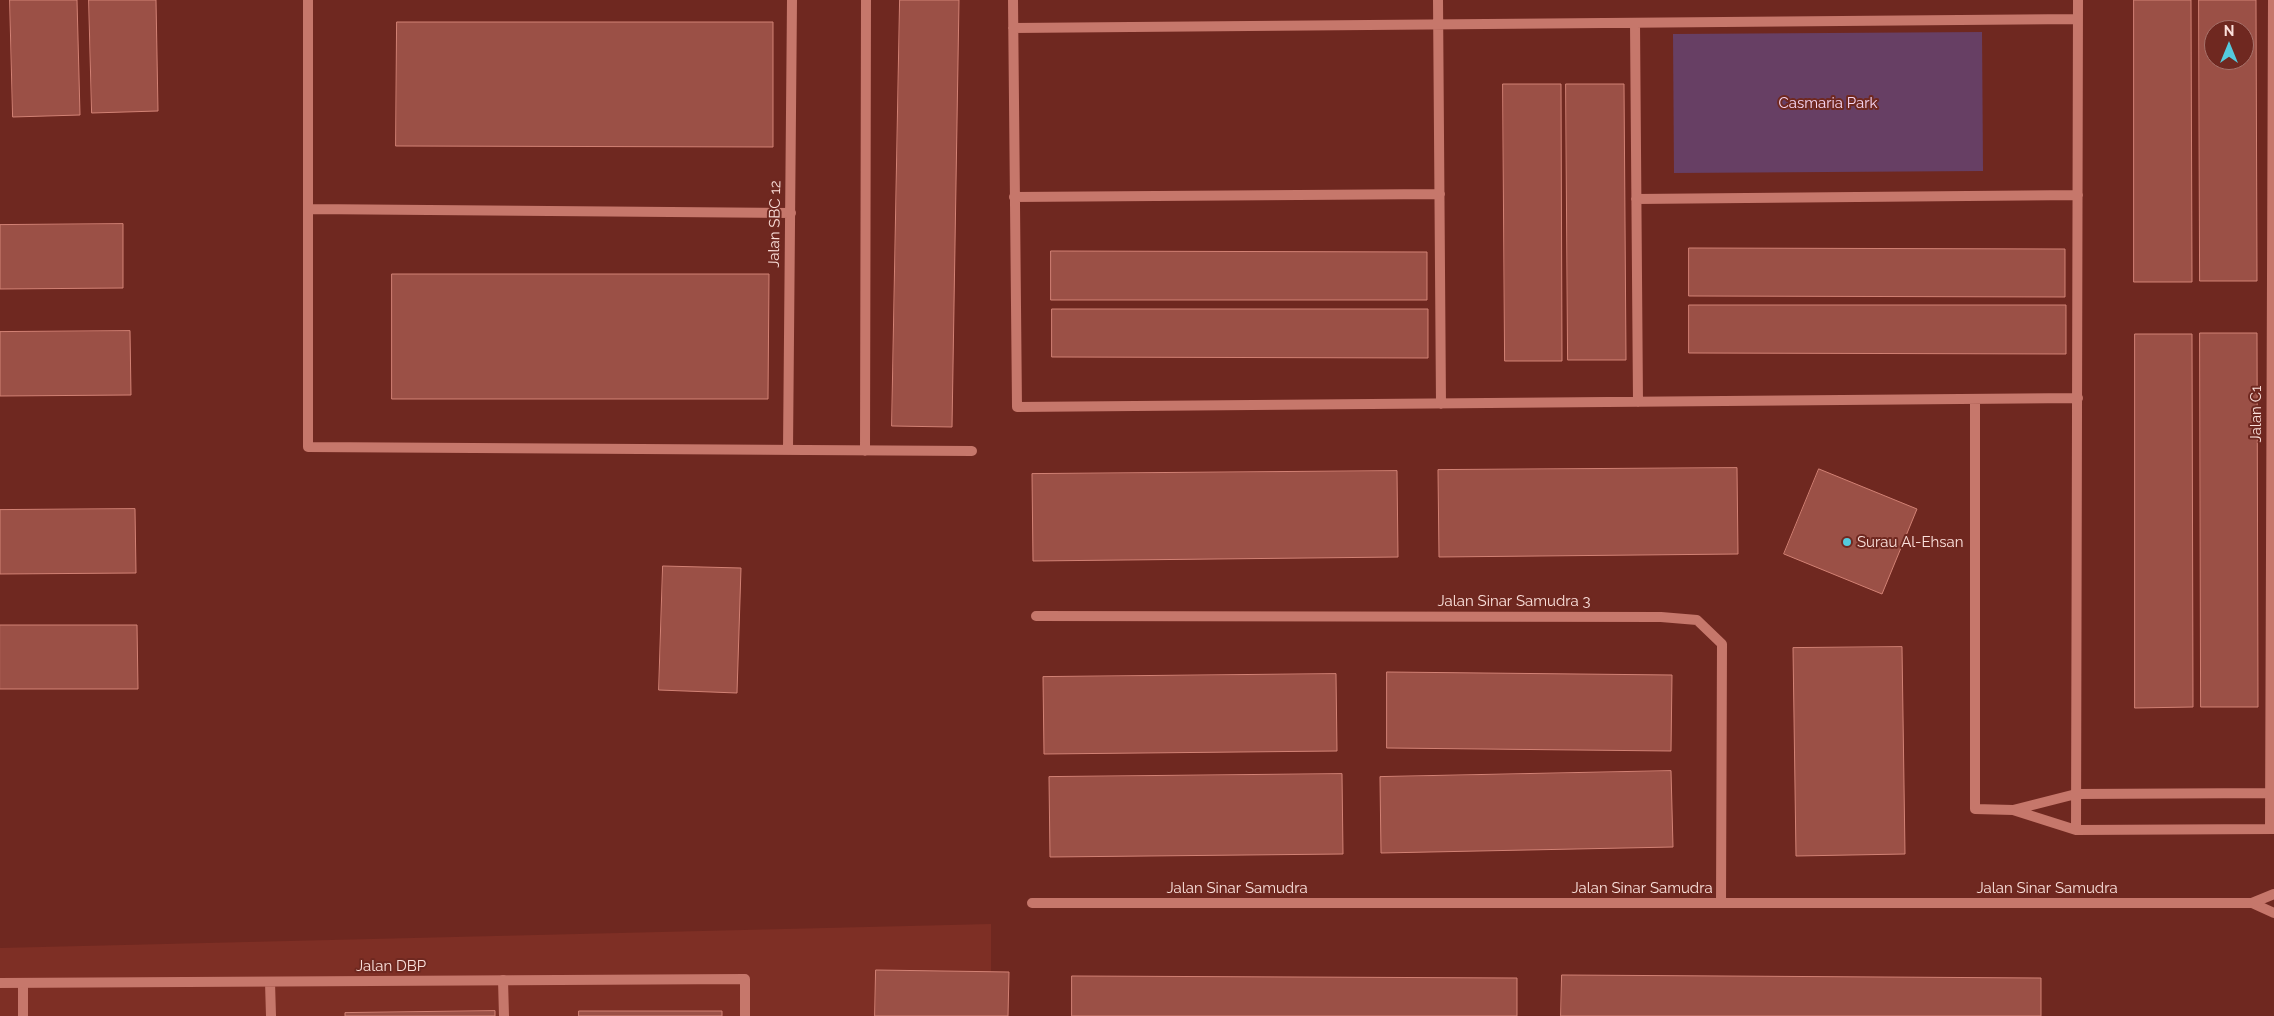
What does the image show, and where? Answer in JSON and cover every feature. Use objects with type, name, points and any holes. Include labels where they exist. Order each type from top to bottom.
[{"type":"street","points":[[308,0],[308,447],[788,449],[972,452]]},
{"type":"street","name":"Jalan SBC 12","points":[[788,449],[792,0]]},
{"type":"street","points":[[865,451],[866,0]]},
{"type":"street","points":[[1013,0],[1016,407],[2078,398]]},
{"type":"street","points":[[1438,0],[1441,404]]},
{"type":"street","points":[[2076,830],[2078,0]]},
{"type":"street","name":"Jalan C1","points":[[2272,829],[2273,0]]},
{"type":"street","points":[[1013,28],[2078,19]]},
{"type":"street","points":[[1635,23],[1638,402]]},
{"type":"street","points":[[1014,197],[1440,194]]},
{"type":"street","points":[[1636,199],[2078,195]]},
{"type":"street","points":[[308,209],[791,213]]},
{"type":"street","points":[[1975,399],[1975,809],[2013,810],[2076,794],[2272,793]]},
{"type":"street","name":"Jalan Sinar Samudra 3","points":[[1036,616],[1642,617],[1697,620],[1722,644],[1721,903]]},
{"type":"street","points":[[2013,810],[2076,830],[2272,829]]},
{"type":"street","name":"Jalan Sinar Samudra","points":[[1032,903],[2252,903],[2274,894]]},
{"type":"street","name":"Jalan Sinar Samudra","points":[[2252,903],[2274,913]]},
{"type":"street","name":"Jalan DBP","points":[[0,983],[745,979],[745,1016]]},
{"type":"street","points":[[503,980],[504,1016]]},
{"type":"street","points":[[270,982],[271,1016]]},
{"type":"street","points":[[23,983],[23,1016]]},
{"type":"shaded area","points":[[991,924],[991,1016],[0,1016],[0,948]]},
{"type":"green space","name":"Casmaria Park","points":[[1982,32],[1983,171],[1674,173],[1673,34]]},
{"type":"building","points":[[10,0],[77,0],[80,115],[13,117]]},
{"type":"building","points":[[89,0],[156,0],[158,111],[92,113]]},
{"type":"building","points":[[900,0],[959,0],[952,427],[892,426]]},
{"type":"building","points":[[2134,0],[2191,0],[2192,282],[2134,282]]},
{"type":"building","points":[[2199,0],[2256,0],[2257,281],[2200,281]]},
{"type":"building","points":[[397,22],[773,22],[773,147],[396,146]]},
{"type":"building","points":[[1503,84],[1561,84],[1562,361],[1505,361]]},
{"type":"building","points":[[1566,84],[1624,84],[1626,360],[1568,360]]},
{"type":"building","points":[[123,224],[123,288],[0,289],[0,225]]},
{"type":"building","points":[[1689,248],[2065,249],[2065,297],[1689,296]]},
{"type":"building","points":[[1051,251],[1427,252],[1427,300],[1051,300]]},
{"type":"building","points":[[392,274],[769,274],[768,399],[392,399]]},
{"type":"building","points":[[1689,305],[2066,305],[2066,354],[1689,353]]},
{"type":"building","points":[[1052,309],[1428,309],[1428,358],[1052,357]]},
{"type":"building","points":[[130,331],[131,395],[0,396],[0,332]]},
{"type":"building","points":[[2200,333],[2257,333],[2258,707],[2201,707]]},
{"type":"building","points":[[2135,334],[2192,334],[2193,707],[2135,708]]},
{"type":"building","points":[[1737,468],[1738,554],[1439,557],[1438,470]]},
{"type":"building","points":[[1819,469],[1917,509],[1882,594],[1784,554]]},
{"type":"building","points":[[1397,471],[1398,557],[1033,561],[1032,474]]},
{"type":"building","points":[[135,509],[136,573],[0,574],[0,510]]},
{"type":"building","points":[[663,566],[741,568],[737,693],[659,690]]},
{"type":"building","points":[[0,625],[137,625],[138,689],[0,689]]},
{"type":"building","points":[[1902,647],[1905,854],[1796,856],[1793,648]]},
{"type":"building","points":[[1387,672],[1672,675],[1671,751],[1387,748]]},
{"type":"building","points":[[1336,674],[1337,751],[1044,754],[1043,677]]},
{"type":"building","points":[[1671,771],[1673,847],[1381,853],[1380,777]]},
{"type":"building","points":[[1342,774],[1343,854],[1050,857],[1049,777]]},
{"type":"building","points":[[876,970],[1009,972],[1008,1016],[875,1016]]},
{"type":"building","points":[[1562,975],[2041,978],[2041,1016],[1561,1016]]},
{"type":"building","points":[[1072,976],[1517,978],[1517,1016],[1072,1016]]},
{"type":"building","points":[[495,1011],[495,1016],[345,1016],[345,1013]]},
{"type":"building","points":[[579,1011],[722,1011],[722,1016],[579,1016]]},
{"type":"place","name":"Surau Al-Ehsan","points":[[1847,542]]}]
